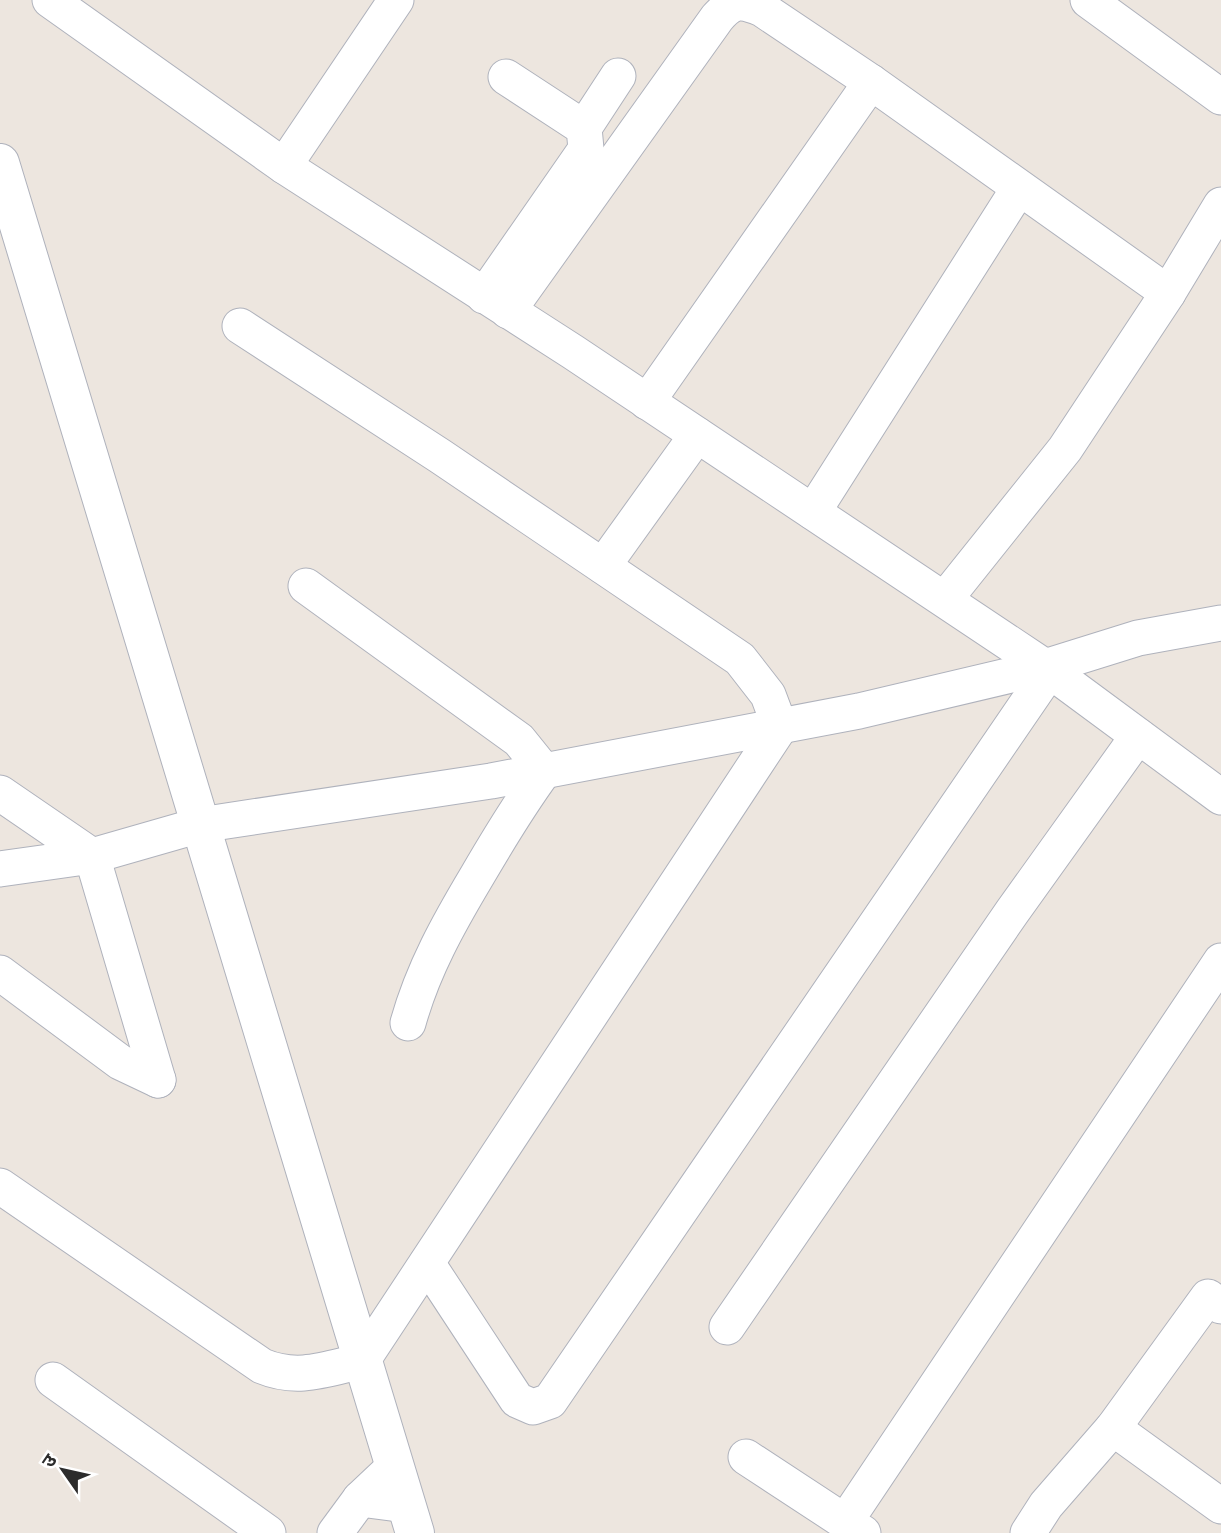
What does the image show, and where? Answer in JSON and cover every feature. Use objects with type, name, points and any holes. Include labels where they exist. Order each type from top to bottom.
[{"type":"street","points":[[50,0],[284,166],[647,402],[1047,668],[1221,797]]},
{"type":"street","points":[[284,166],[396,0]]},
{"type":"street","points":[[1088,0],[1221,97]]},
{"type":"street","points":[[496,303],[594,148],[728,4],[740,1],[762,9],[871,82],[1168,293]]},
{"type":"street","points":[[594,148],[618,76]]},
{"type":"street","points":[[506,77],[594,148]]},
{"type":"street","points":[[647,402],[871,82]]},
{"type":"street","points":[[0,163],[411,1519]]},
{"type":"street","points":[[813,512],[1019,188]]},
{"type":"street","points":[[945,599],[1065,449],[1168,293],[1221,205]]},
{"type":"street","points":[[240,326],[440,456],[740,659],[768,695],[780,727]]},
{"type":"street","points":[[603,566],[697,435]]},
{"type":"street","points":[[306,586],[519,740],[544,771]]},
{"type":"street","points":[[0,869],[92,856],[200,825],[544,771],[780,727],[1047,668],[1138,638],[1221,623]]},
{"type":"street","points":[[427,1263],[517,1399],[533,1407],[550,1401],[1047,668]]},
{"type":"street","points":[[0,1186],[262,1366],[281,1374],[304,1374],[362,1361],[780,727]]},
{"type":"street","points":[[727,1327],[1012,912],[1138,736]]},
{"type":"street","points":[[408,1023],[415,996],[439,940],[518,806],[544,771]]},
{"type":"street","points":[[0,793],[92,856],[158,1080],[120,1062],[0,973]]},
{"type":"street","points":[[746,1457],[854,1527],[1221,961]]},
{"type":"street","points":[[1028,1533],[1046,1505],[1113,1428],[1217,1293]]},
{"type":"street","points":[[53,1380],[268,1533]]},
{"type":"street","points":[[1113,1428],[1221,1506]]},
{"type":"street","points":[[335,1533],[360,1499],[395,1466]]},
{"type":"street","points":[[360,1499],[411,1519]]}]
